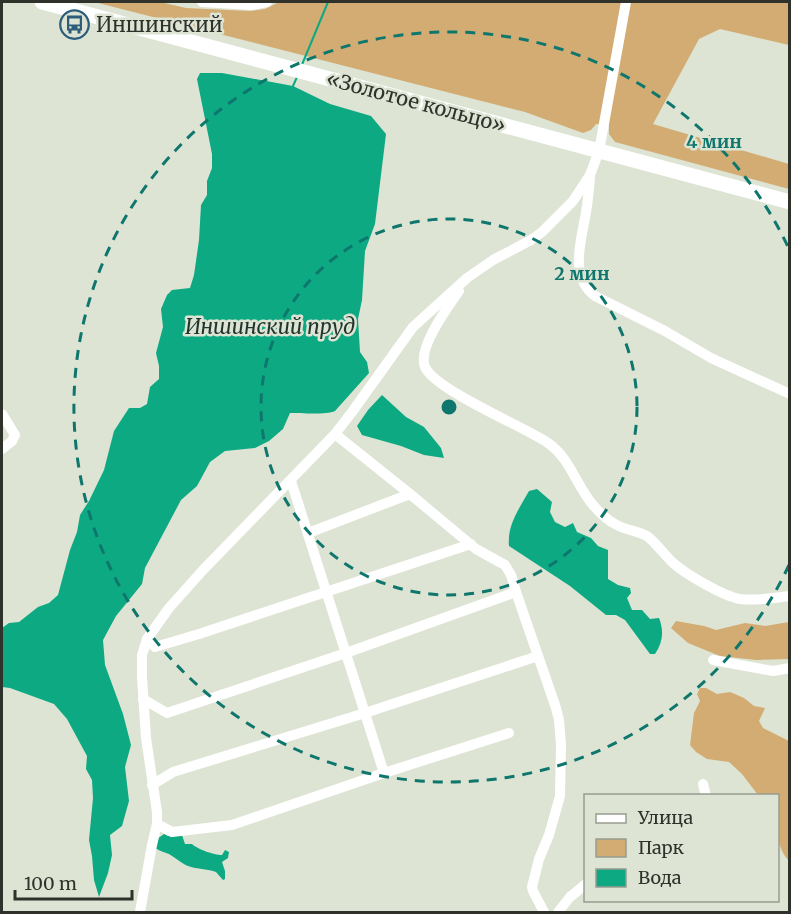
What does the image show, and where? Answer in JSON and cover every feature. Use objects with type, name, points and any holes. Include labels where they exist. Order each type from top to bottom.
[{"type":"highway","name":"«Золотое кольцо»","points":[[42,2],[789,202]]},
{"type":"street","points":[[202,2],[252,5],[267,2]]},
{"type":"street","points":[[626,2],[598,151],[590,175],[579,260],[581,276],[592,294],[665,331],[711,358],[789,393]]},
{"type":"street","points":[[140,912],[157,824],[143,699],[142,655],[147,639],[169,608],[203,570],[335,434],[413,327],[467,278],[542,232],[573,201],[590,175]]},
{"type":"street","points":[[467,278],[426,346],[423,362],[430,375],[474,404],[548,443],[562,456],[588,499],[599,512],[616,525],[646,536],[674,564],[706,584],[728,596],[742,599],[789,596]]},
{"type":"street","points":[[2,414],[15,435],[12,441],[2,449]]},
{"type":"street","points":[[335,434],[476,549],[505,565],[511,575],[556,708],[561,745],[560,796],[532,887],[544,912]]},
{"type":"street","points":[[291,480],[384,773]]},
{"type":"street","points":[[308,533],[410,494]]},
{"type":"street","points":[[147,639],[155,647],[471,544]]},
{"type":"street","points":[[143,699],[167,713],[346,653],[516,592]]},
{"type":"street","points":[[152,785],[173,772],[365,713],[538,656]]},
{"type":"street","points":[[713,660],[773,671],[789,668]]},
{"type":"street","points":[[157,824],[172,832],[232,825],[384,773],[509,734]]},
{"type":"street","points":[[702,784],[706,794]]},
{"type":"street","points":[[558,912],[584,885]]},
{"type":"green space","points":[[94,2],[160,2],[186,8],[250,11],[265,9],[279,2],[789,2],[789,45],[720,29],[699,39],[653,124],[789,164],[789,189],[615,142],[609,134],[609,125],[596,124],[591,130],[583,133],[525,112]]},
{"type":"green space","points":[[676,621],[716,630],[745,623],[765,626],[789,622],[789,659],[756,660],[720,656],[688,643],[671,628]]},
{"type":"green space","points":[[700,688],[706,688],[717,694],[730,692],[744,698],[754,706],[765,708],[759,721],[763,728],[789,741],[789,861],[779,842],[779,794],[757,794],[742,774],[729,762],[707,759],[690,745],[694,713],[700,701],[697,694]]},
{"type":"water","name":"Иншинский пруд","points":[[200,73],[222,73],[293,86],[330,104],[371,116],[386,134],[375,224],[365,251],[362,300],[358,319],[360,352],[367,362],[369,373],[335,411],[290,413],[283,429],[269,441],[255,448],[225,451],[210,462],[197,486],[181,500],[145,568],[142,584],[116,616],[103,640],[105,665],[123,714],[131,745],[125,767],[129,801],[122,826],[110,835],[112,855],[99,897],[94,880],[89,840],[93,798],[92,780],[86,769],[87,756],[67,719],[54,704],[2,687],[2,628],[9,623],[19,622],[58,595],[80,515],[104,470],[114,431],[129,408],[140,408],[147,404],[150,387],[159,379],[156,353],[163,327],[161,309],[167,295],[172,290],[190,288],[199,240],[201,205],[207,195],[207,181],[212,168],[212,154],[197,79]]},
{"type":"water","points":[[382,395],[406,417],[424,427],[441,448],[444,458],[424,455],[362,435],[357,426]]},
{"type":"water","points":[[537,489],[552,502],[550,512],[555,522],[565,527],[573,523],[577,532],[591,538],[598,546],[608,550],[608,579],[630,588],[631,593],[627,598],[632,610],[642,610],[650,619],[659,618],[662,636],[655,654],[650,654],[625,620],[616,615],[606,615],[570,586],[509,546],[514,517],[529,491]]},
{"type":"water","points":[[164,834],[182,835],[185,844],[192,844],[210,853],[222,855],[225,850],[229,852],[228,858],[222,862],[225,879],[223,880],[216,872],[188,866],[155,848],[157,839]]},
{"type":"waterway","points":[[301,67],[328,2]]},
{"type":"waterway","points":[[293,86],[297,77]]},
{"type":"place","name":"Иншинский","points":[[75,25]]}]
